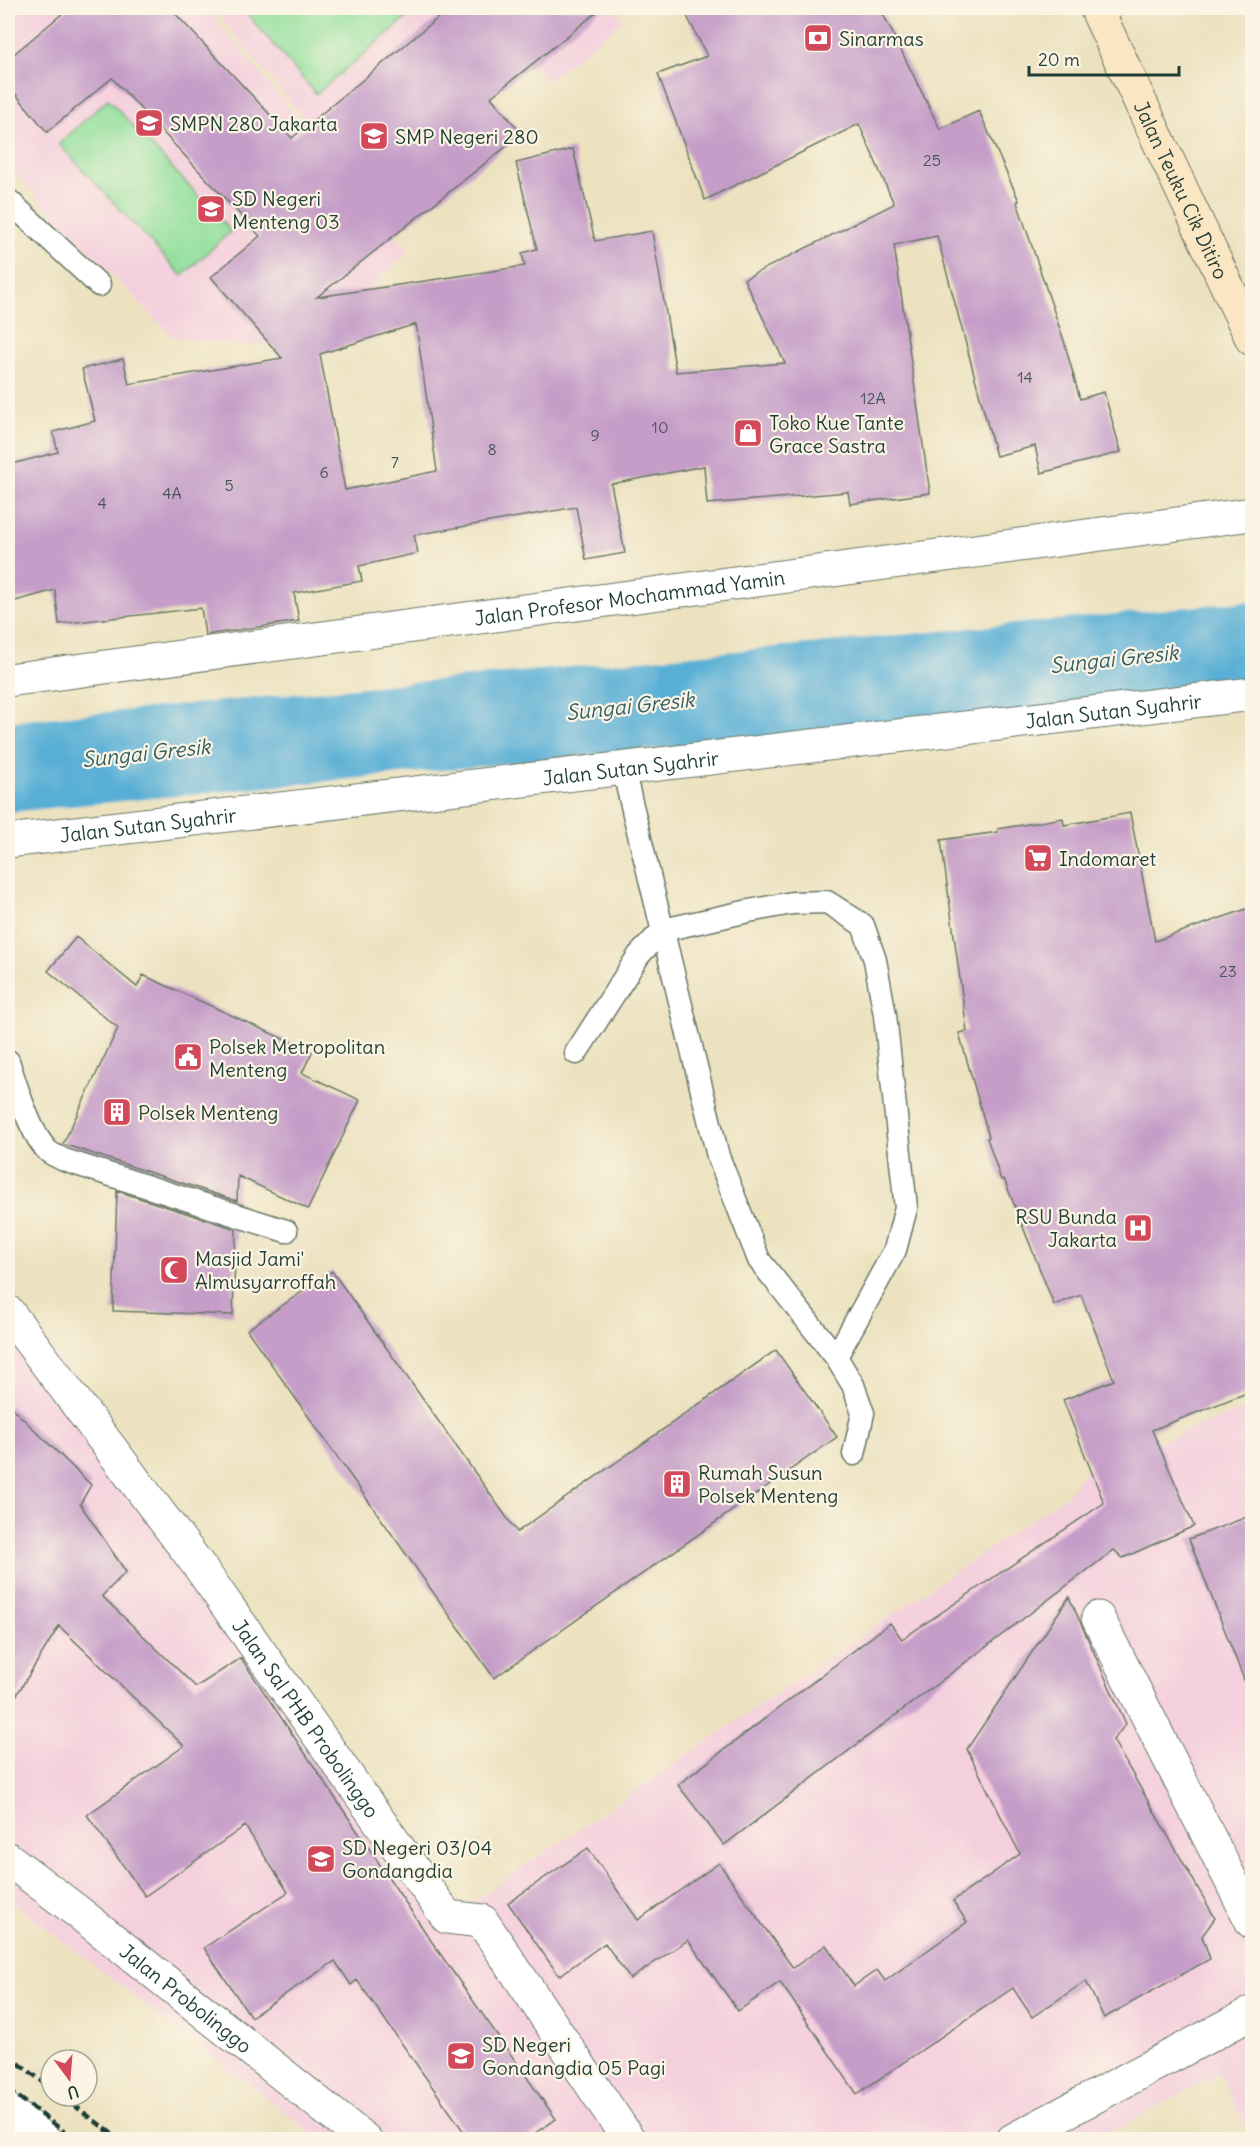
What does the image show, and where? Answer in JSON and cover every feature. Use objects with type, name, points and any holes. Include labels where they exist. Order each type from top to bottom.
[{"type":"main road","name":"Jalan Teuku Cik Ditiro","points":[[1096,8],[1252,339]]},
{"type":"street","name":"Jalan Profesor Mochammad Yamin","points":[[8,680],[1252,514]]},
{"type":"street","name":"Jalan Sutan Syahrir","points":[[8,841],[1252,694]]},
{"type":"street","name":"Jalan Sal PHB Probolinggo","points":[[8,1312],[199,1566],[447,1917],[482,1921],[628,2139]]},
{"type":"street","points":[[1098,1618],[1252,1922]]},
{"type":"street","name":"Jalan Probolinggo","points":[[8,1858],[365,2139]]},
{"type":"street","points":[[1013,2139],[1252,2013]]},
{"type":"street","points":[[8,2111],[45,2139]]},
{"type":"lane","points":[[8,200],[99,285]]},
{"type":"lane","points":[[623,768],[644,862],[663,930],[718,1156],[759,1260],[836,1357],[853,1385],[863,1413],[854,1454]]},
{"type":"lane","points":[[576,1053],[639,955],[663,930],[792,903],[827,902],[863,926],[875,960],[885,1015],[906,1208],[895,1250],[836,1357]]},
{"type":"lane","points":[[8,1061],[24,1108],[37,1135],[48,1150],[64,1160],[286,1231]]},
{"type":"shaded area","name":"SD Negeri Menteng 03","points":[[8,8],[206,8],[409,252],[347,308],[283,340],[252,346],[173,337],[8,167]]},
{"type":"shaded area","name":"SMP Negeri 280","points":[[213,8],[613,8],[623,20],[547,82],[527,57],[363,190]]},
{"type":"shaded area","points":[[8,1290],[462,1909],[1066,1496],[1086,1470],[1252,1406],[1252,2139],[1219,2073],[1097,2139],[320,2139],[8,1899]]},
{"type":"green space","points":[[242,8],[418,8],[316,94]]},
{"type":"green space","points":[[108,99],[231,231],[182,276],[59,144]]},
{"type":"building","points":[[69,8],[170,8],[292,138],[450,8],[602,8],[491,97],[522,134],[317,297],[525,266],[522,253],[537,249],[516,163],[573,149],[595,241],[652,231],[676,372],[785,363],[744,279],[894,204],[859,124],[705,200],[658,74],[707,56],[683,8],[880,8],[940,129],[979,111],[1019,201],[1017,202],[1064,341],[1080,399],[1104,392],[1121,452],[1041,473],[1035,446],[996,456],[937,236],[894,245],[930,493],[850,504],[848,492],[707,504],[704,466],[611,484],[625,553],[586,560],[576,507],[414,535],[418,553],[359,566],[362,581],[294,593],[299,621],[205,635],[201,608],[59,624],[55,590],[8,603],[8,465],[58,452],[53,432],[95,421],[82,369],[123,359],[129,384],[282,358],[211,277],[260,236],[112,78],[47,132],[8,85],[8,59]],"holes":[[[416,324],[437,471],[345,490],[320,354]]]},
{"type":"building","points":[[1130,813],[1155,941],[1252,907],[1252,1391],[1152,1430],[1194,1526],[1123,1558],[1114,1550],[724,1845],[678,1785],[890,1623],[902,1639],[1104,1503],[1063,1400],[1114,1380],[1081,1295],[1054,1305],[1004,1179],[1001,1180],[987,1138],[989,1137],[959,1033],[967,1031],[941,840],[998,832],[998,829],[1063,818],[1064,825]]},
{"type":"building","points":[[76,937],[137,987],[143,975],[312,1052],[302,1073],[360,1100],[308,1209],[238,1176],[237,1201],[63,1144],[118,1028],[48,971]]},
{"type":"building","name":"Masjid Jami' Almusyarroffah","points":[[117,1191],[236,1229],[233,1315],[113,1311]]},
{"type":"building","name":"Rumah Susun Polsek Menteng","points":[[332,1271],[517,1532],[776,1350],[837,1437],[494,1678],[247,1330]]},
{"type":"building","points":[[8,1404],[91,1485],[80,1504],[126,1572],[102,1596],[196,1687],[241,1658],[434,1945],[556,2119],[526,2139],[469,2139],[357,1980],[351,1985],[335,1961],[251,2017],[204,1948],[288,1892],[245,1826],[145,1896],[87,1815],[184,1746],[59,1626],[8,1709]]},
{"type":"building","points":[[1252,1515],[1252,1694],[1250,1695],[1189,1539]]},
{"type":"building","points":[[1069,1597],[1126,1724],[1113,1740],[1215,1918],[1202,1936],[1210,1959],[1104,2018],[1086,1981],[1032,2017],[1013,1988],[857,2094],[780,1982],[738,2011],[688,1940],[630,1979],[605,1943],[559,1976],[508,1903],[588,1848],[638,1920],[719,1863],[793,1968],[826,1945],[854,1986],[877,1970],[885,1981],[967,1922],[953,1901],[1020,1854],[967,1749]]},
{"type":"waterway","name":"Sungai Gresik","points":[[8,767],[1252,646]]},
{"type":"railway","points":[[8,2055],[39,2079]]},
{"type":"railway","points":[[8,2089],[75,2140]]},
{"type":"railway","points":[[78,2108],[120,2140]]},
{"type":"place","name":"Sinarmas","points":[[818,38]]},
{"type":"place","name":"SMPN 280 Jakarta","points":[[149,123]]},
{"type":"place","name":"SMP Negeri 280","points":[[374,136]]},
{"type":"place","name":"SD Negeri Menteng 03","points":[[211,209]]},
{"type":"place","name":"Toko Kue Tante Grace Sastra","points":[[748,433]]},
{"type":"place","name":"Indomaret","points":[[1038,858]]},
{"type":"place","name":"Polsek Metropolitan Menteng","points":[[188,1057]]},
{"type":"place","name":"Polsek Menteng","points":[[117,1112]]},
{"type":"place","name":"RSU Bunda Jakarta","points":[[1138,1228]]},
{"type":"place","name":"Masjid Jami' Almusyarroffah","points":[[174,1270]]},
{"type":"place","name":"Rumah Susun Polsek Menteng","points":[[677,1484]]},
{"type":"place","name":"SD Negeri 03/04 Gondangdia","points":[[321,1859]]},
{"type":"place","name":"SD Negeri Gondangdia 05 Pagi","points":[[461,2056]]}]
